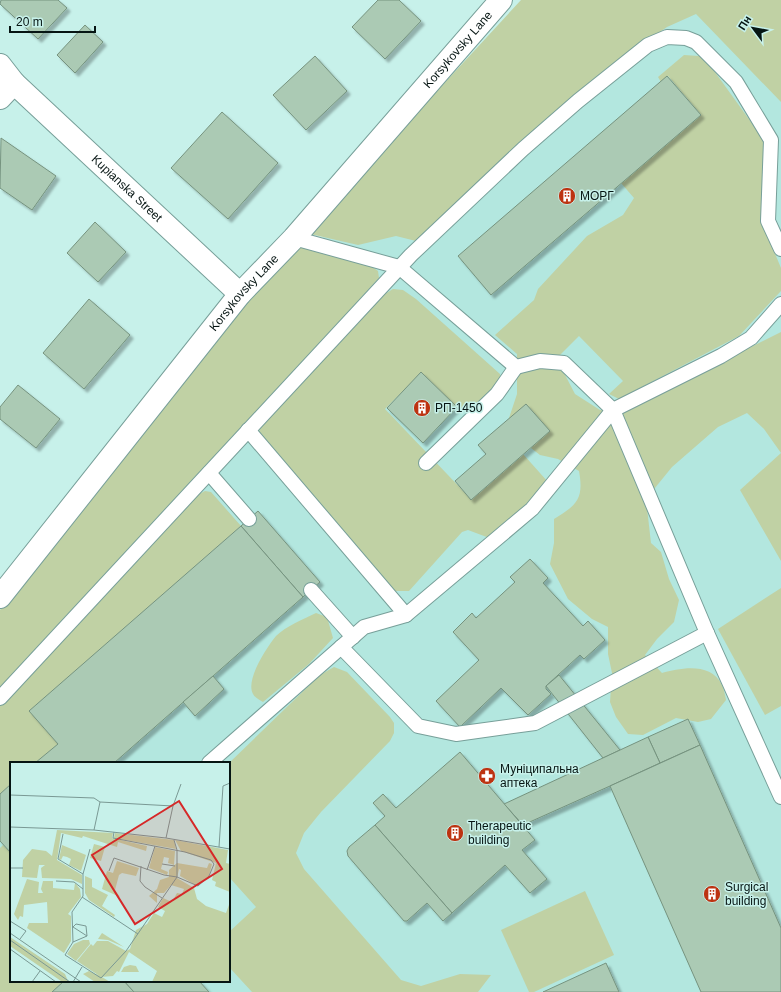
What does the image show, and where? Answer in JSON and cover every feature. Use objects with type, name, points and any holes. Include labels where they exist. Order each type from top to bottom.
[{"type":"street","name":"Korsykovsky Lane","points":[[0,597],[240,294],[294,238],[501,0]]},
{"type":"street","name":"Kupianska Street","points":[[0,65],[7,91],[240,294]]},
{"type":"lane","points":[[0,698],[398,267],[523,149],[578,101],[648,45],[667,37],[686,38],[696,42],[705,49],[736,82],[771,140],[768,221],[781,249]]},
{"type":"lane","points":[[294,238],[398,267],[516,367]]},
{"type":"lane","points":[[210,762],[364,627],[406,615],[532,509],[613,410],[721,356],[751,338],[781,304]]},
{"type":"lane","points":[[426,463],[497,394],[516,367],[540,360],[564,363],[613,410],[707,633],[781,797]]},
{"type":"lane","points":[[248,430],[406,615]]},
{"type":"lane","points":[[209,473],[249,519]]},
{"type":"lane","points":[[311,590],[353,637]]},
{"type":"lane","points":[[341,647],[418,726],[456,734],[536,723],[707,633]]},
{"type":"shaded area","points":[[542,0],[781,0],[781,992],[0,992],[0,629],[282,282]]},
{"type":"green space","points":[[521,0],[781,0],[781,102],[696,14],[667,27],[598,76],[420,242],[396,236],[358,245],[306,233]]},
{"type":"green space","points":[[684,55],[699,56],[707,61],[764,140],[761,220],[781,268],[781,291],[739,336],[619,399],[609,394],[623,381],[579,336],[560,355],[563,371],[575,394],[600,410],[619,412],[781,332],[781,453],[764,429],[747,413],[718,427],[672,467],[646,499],[651,543],[661,552],[669,579],[679,600],[674,622],[657,639],[645,655],[662,673],[695,668],[711,673],[722,685],[726,700],[711,719],[698,722],[676,718],[643,735],[628,734],[616,717],[610,702],[612,673],[608,654],[608,627],[592,619],[568,599],[550,564],[554,543],[554,519],[568,510],[577,500],[580,488],[579,471],[558,459],[540,455],[518,438],[509,418],[517,394],[517,354],[495,335],[534,300],[538,289],[587,236],[623,215],[634,198],[621,183],[701,115],[668,76],[661,82],[658,77]]},
{"type":"green space","points":[[297,244],[371,266],[378,271],[379,278],[0,694],[0,610],[244,299]]},
{"type":"green space","points":[[393,289],[403,290],[416,299],[500,374],[501,381],[479,406],[469,410],[454,404],[446,398],[421,373],[385,409],[468,496],[477,495],[523,454],[548,482],[492,539],[468,530],[462,532],[409,591],[395,591],[259,432],[262,423],[375,300]]},
{"type":"green space","points":[[781,453],[781,561],[740,490]]},
{"type":"green space","points":[[205,491],[211,492],[241,526],[30,711],[58,744],[37,762],[10,762],[10,786],[0,794],[0,706],[192,498]]},
{"type":"green space","points":[[781,588],[781,706],[765,715],[718,629]]},
{"type":"green space","points":[[316,613],[327,617],[333,638],[309,664],[263,702],[255,697],[251,688],[254,672],[267,648],[276,636],[285,629]]},
{"type":"green space","points":[[334,667],[347,672],[390,717],[394,723],[394,733],[390,741],[321,812],[304,833],[296,853],[304,869],[401,980],[421,986],[460,974],[491,975],[478,992],[252,992],[230,968],[230,931],[256,907],[230,878],[230,762],[320,675]]},
{"type":"green space","points":[[3,845],[10,852],[10,982],[63,982],[52,992],[0,992],[0,848]]},
{"type":"green space","points":[[585,891],[614,955],[534,992],[529,992],[501,930]]},
{"type":"building","points":[[1,0],[58,0],[67,8],[38,39],[0,4]]},
{"type":"building","points":[[378,0],[399,0],[421,21],[385,59],[352,27]]},
{"type":"building","points":[[85,25],[103,42],[75,73],[57,55]]},
{"type":"building","points":[[315,56],[347,91],[306,130],[273,95]]},
{"type":"building","name":"МОРГ","points":[[667,76],[701,115],[491,295],[458,256]]},
{"type":"building","points":[[222,112],[278,163],[228,219],[171,168]]},
{"type":"building","points":[[1,138],[56,176],[32,210],[0,188]]},
{"type":"building","points":[[95,222],[126,252],[98,282],[67,253]]},
{"type":"building","points":[[89,299],[130,335],[84,389],[43,353]]},
{"type":"building","name":"РП-1450","points":[[421,372],[457,407],[423,443],[387,408]]},
{"type":"building","points":[[18,385],[60,419],[36,448],[0,419],[0,407]]},
{"type":"building","points":[[526,404],[550,431],[471,500],[455,481],[486,454],[478,445]]},
{"type":"building","points":[[258,511],[320,582],[303,597],[241,526]]},
{"type":"building","points":[[241,526],[303,597],[115,762],[36,762],[58,744],[29,711]]},
{"type":"building","points":[[530,559],[548,578],[543,583],[583,626],[588,621],[605,640],[584,659],[580,655],[546,686],[546,689],[551,694],[528,715],[501,688],[460,727],[436,701],[479,660],[453,632],[472,613],[476,618],[515,582],[510,577]]},
{"type":"building","points":[[559,675],[620,750],[603,758],[546,686]]},
{"type":"building","points":[[213,676],[224,689],[195,716],[183,702]]},
{"type":"building","points":[[688,719],[700,745],[660,763],[648,737]]},
{"type":"building","points":[[648,737],[660,763],[523,825],[504,804]]},
{"type":"building","name":"Surgical building","points":[[700,745],[781,928],[781,992],[701,992],[610,786]]},
{"type":"building","name":"Therapeutic building","points":[[460,752],[535,840],[522,850],[547,879],[530,893],[505,865],[452,913],[375,825],[385,816],[373,803],[383,794],[396,808]]},
{"type":"building","points":[[10,785],[10,852],[0,841],[0,794]]},
{"type":"building","points":[[375,825],[452,913],[443,921],[427,903],[407,921],[404,921],[348,856],[347,851],[349,847]]},
{"type":"building","points":[[606,963],[619,992],[543,992]]},
{"type":"building","points":[[63,982],[125,982],[134,992],[52,992]]},
{"type":"building","points":[[125,982],[200,982],[209,992],[134,992]]},
{"type":"place","name":"МОРГ","points":[[567,196]]},
{"type":"place","name":"РП-1450","points":[[422,408]]},
{"type":"place","name":"Муніципальна аптека","points":[[487,776]]},
{"type":"place","name":"Therapeutic building","points":[[455,833]]},
{"type":"place","name":"Surgical building","points":[[712,894]]}]
